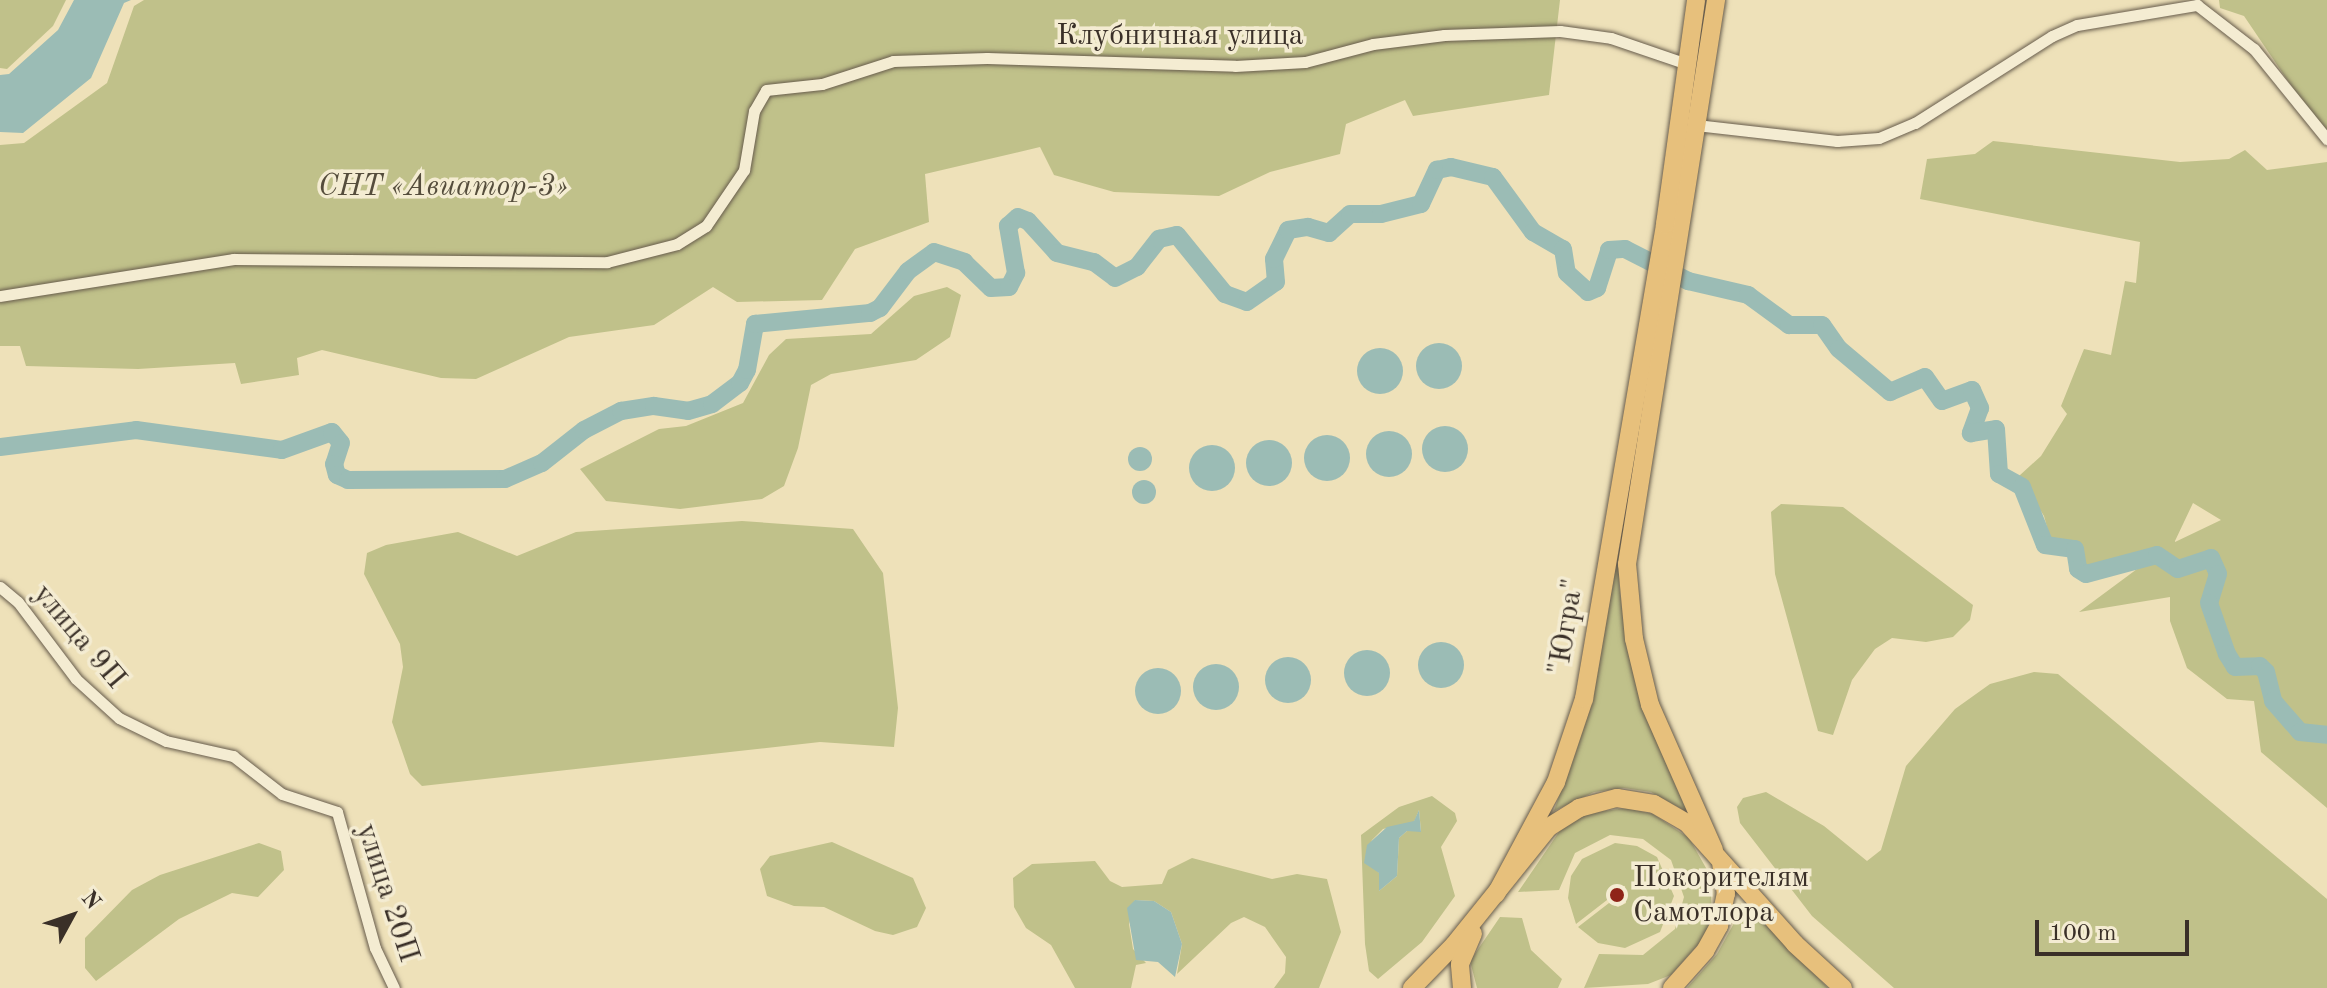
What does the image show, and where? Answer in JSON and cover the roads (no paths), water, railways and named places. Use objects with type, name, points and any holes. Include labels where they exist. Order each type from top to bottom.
[{"type":"main road","points":[[1673,225],[1687,64],[1696,0]]},
{"type":"main road","points":[[1659,306],[1673,225],[1696,125],[1716,0]]},
{"type":"main road","name":"\"Югра\"","points":[[1659,306],[1631,523],[1629,610],[1650,705],[1714,850]]},
{"type":"main road","name":"\"Югра\"","points":[[1496,894],[1556,782],[1580,716],[1659,306]]},
{"type":"main road","points":[[1412,988],[1496,894],[1525,855],[1567,814],[1617,798],[1666,810],[1714,850],[1795,944],[1843,988]]},
{"type":"main road","points":[[1672,988],[1705,951],[1723,916],[1725,878],[1714,850]]},
{"type":"main road","points":[[1462,988],[1463,955],[1496,894]]},
{"type":"street","points":[[1696,125],[1837,141],[1879,138],[1915,123],[2077,25],[2197,5],[2254,49],[2327,139]]},
{"type":"street","name":"Клубничная улица","points":[[0,296],[233,259],[584,265],[677,244],[706,226],[735,185],[748,158],[754,111],[766,90],[822,84],[893,61],[934,57],[1235,66],[1315,60],[1430,36],[1520,31],[1595,34],[1687,64]]},
{"type":"street","name":"улица 9П","points":[[0,587],[18,602],[76,679],[119,718],[166,741],[233,756],[282,794],[337,812]]},
{"type":"street","name":"улица 20П","points":[[337,812],[375,948],[394,988]]},
{"type":"water","points":[[74,0],[131,0],[124,3],[91,78],[23,133],[0,132],[0,75],[9,74],[58,30]]},
{"type":"water","points":[[1439,343],[1456,349],[1462,366],[1456,383],[1439,389],[1422,383],[1416,366],[1422,349]]},
{"type":"water","points":[[1380,348],[1397,354],[1403,371],[1397,388],[1380,394],[1363,388],[1357,371],[1363,354]]},
{"type":"water","points":[[1445,426],[1462,432],[1468,449],[1462,466],[1445,472],[1428,466],[1422,449],[1428,432]]},
{"type":"water","points":[[1389,431],[1406,437],[1412,454],[1406,471],[1389,477],[1372,471],[1366,454],[1372,437]]},
{"type":"water","points":[[1327,435],[1344,441],[1350,458],[1344,475],[1327,481],[1310,475],[1304,458],[1310,441]]},
{"type":"water","points":[[1269,440],[1286,446],[1292,463],[1286,480],[1269,486],[1252,480],[1246,463],[1252,446]]},
{"type":"water","points":[[1212,445],[1229,451],[1235,468],[1229,485],[1212,491],[1195,485],[1189,468],[1195,451]]},
{"type":"water","points":[[1140,447],[1151,454],[1152,459],[1145,470],[1140,471],[1129,464],[1128,459],[1135,448]]},
{"type":"water","points":[[1144,480],[1155,487],[1156,492],[1149,503],[1144,504],[1133,497],[1132,492],[1139,481]]},
{"type":"water","points":[[1441,642],[1457,649],[1464,665],[1457,681],[1441,688],[1425,681],[1418,665],[1425,649]]},
{"type":"water","points":[[1367,650],[1383,657],[1390,673],[1383,689],[1367,696],[1351,689],[1344,673],[1351,657]]},
{"type":"water","points":[[1288,657],[1304,664],[1311,680],[1304,696],[1288,703],[1272,696],[1265,680],[1272,664]]},
{"type":"water","points":[[1216,664],[1232,671],[1239,687],[1232,703],[1216,710],[1200,703],[1193,687],[1200,671]]},
{"type":"water","points":[[1158,668],[1174,675],[1181,691],[1174,707],[1158,714],[1142,707],[1135,691],[1142,675]]},
{"type":"water","points":[[1419,810],[1421,832],[1407,831],[1399,838],[1397,876],[1379,891],[1379,873],[1364,863],[1367,845],[1387,827],[1414,821]]},
{"type":"water","points":[[1135,900],[1154,901],[1171,912],[1182,944],[1175,977],[1158,962],[1136,960],[1127,908]]},
{"type":"waterway","points":[[0,447],[136,430],[282,450],[332,432],[341,443],[334,464],[337,475],[348,480],[505,479],[542,463],[584,430],[621,411],[654,406],[688,411],[712,404],[740,383],[747,370],[755,324],[870,313],[880,308],[908,271],[934,252],[964,262],[991,288],[1009,287],[1016,273],[1008,226],[1018,217],[1028,221],[1057,253],[1094,262],[1115,278],[1137,267],[1159,239],[1177,235],[1225,294],[1247,302],[1276,282],[1274,259],[1288,230],[1308,227],[1329,233],[1350,214],[1381,214],[1421,204],[1437,170],[1451,167],[1493,177],[1533,232],[1563,249],[1567,273],[1588,292],[1597,288],[1609,250],[1625,249],[1688,281],[1748,295],[1789,325],[1822,325],[1839,349],[1890,392],[1925,377],[1942,401],[1972,390],[1980,408],[1971,433],[1996,429],[1999,474],[2022,487],[2045,545],[2075,549],[2078,569],[2086,574],[2157,555],[2178,569],[2211,558],[2218,574],[2209,603],[2227,654],[2235,667],[2260,666],[2266,672],[2273,701],[2300,732],[2327,735]]},
{"type":"place","name":"Покорителям Самотлора","points":[[1617,895]]},
{"type":"park label","name":"СНТ «Авиатор-3»","points":[[443,187]]}]
